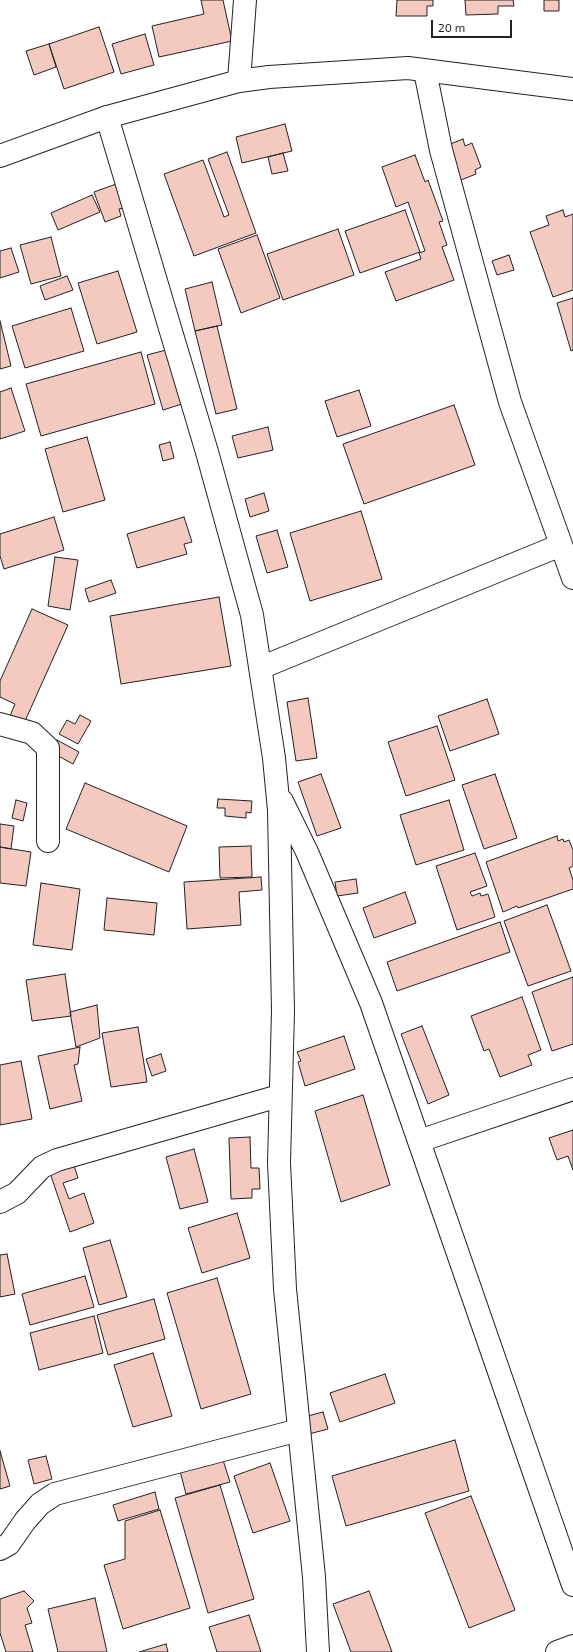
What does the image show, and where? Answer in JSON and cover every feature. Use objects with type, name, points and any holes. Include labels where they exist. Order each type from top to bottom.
[{"type":"street","points":[[239,81],[245,0]]},
{"type":"street","points":[[0,156],[107,117],[239,81],[408,68],[573,89]]},
{"type":"street","points":[[425,71],[441,150],[510,402],[573,578]]},
{"type":"street","points":[[107,117],[207,452],[252,615],[277,791],[283,1012],[279,1096],[279,1163],[285,1290],[314,1577],[318,1652]]},
{"type":"street","points":[[260,668],[561,545]]},
{"type":"street","points":[[0,724],[32,733],[48,748],[48,841]]},
{"type":"street","points":[[277,791],[307,852],[371,1003],[573,1584]]},
{"type":"street","points":[[419,1141],[573,1089]]},
{"type":"street","points":[[0,1202],[17,1193],[42,1167],[57,1160],[279,1096]]},
{"type":"street","points":[[0,1549],[9,1544],[25,1521],[40,1504],[55,1494],[299,1430]]},
{"type":"street","points":[[557,1652],[573,1646]]},
{"type":"building","points":[[201,0],[223,0],[232,41],[159,57],[152,26],[204,14]]},
{"type":"building","points":[[397,0],[433,0],[433,6],[427,6],[427,16],[396,16]]},
{"type":"building","points":[[465,0],[513,0],[514,6],[498,6],[498,14],[466,15]]},
{"type":"building","points":[[544,0],[559,0],[559,11],[544,11]]},
{"type":"building","points":[[99,27],[114,72],[64,89],[49,44]]},
{"type":"building","points":[[145,34],[154,65],[121,74],[112,44]]},
{"type":"building","points":[[49,44],[56,67],[34,75],[26,51]]},
{"type":"building","points":[[285,124],[292,151],[242,163],[236,137]]},
{"type":"building","points":[[463,139],[465,146],[472,143],[481,167],[475,170],[476,174],[461,180],[448,145]]},
{"type":"building","points":[[227,152],[256,233],[194,256],[164,174],[203,160],[224,217],[229,215],[208,159]]},
{"type":"building","points":[[283,153],[288,171],[272,174],[268,157]]},
{"type":"building","points":[[415,155],[425,182],[428,180],[443,221],[439,222],[447,245],[442,247],[454,280],[396,301],[385,272],[421,259],[419,253],[425,251],[408,202],[396,207],[382,167]]},
{"type":"building","points":[[119,183],[124,208],[119,209],[121,216],[105,222],[94,192]]},
{"type":"building","points":[[92,195],[100,212],[58,230],[51,213]]},
{"type":"building","points":[[405,210],[420,252],[360,273],[345,231]]},
{"type":"building","points":[[563,210],[565,217],[573,214],[573,290],[553,297],[530,232],[549,225],[546,216]]},
{"type":"building","points":[[338,229],[354,275],[283,300],[267,254]]},
{"type":"building","points":[[257,235],[280,298],[241,313],[218,249]]},
{"type":"building","points":[[51,237],[61,276],[31,284],[20,245]]},
{"type":"building","points":[[11,248],[19,272],[0,278],[0,251]]},
{"type":"building","points":[[509,255],[514,270],[497,275],[492,261]]},
{"type":"building","points":[[118,271],[137,332],[97,344],[78,283]]},
{"type":"building","points":[[67,276],[73,290],[45,300],[40,286]]},
{"type":"building","points":[[212,282],[222,325],[195,331],[185,289]]},
{"type":"building","points":[[573,298],[573,350],[571,351],[557,303]]},
{"type":"building","points":[[71,308],[84,351],[25,368],[12,326]]},
{"type":"building","points":[[0,321],[11,366],[0,369]]},
{"type":"building","points":[[217,326],[237,409],[216,414],[195,331]]},
{"type":"building","points":[[166,350],[182,404],[163,410],[147,355]]},
{"type":"building","points":[[141,352],[155,404],[41,436],[26,384]]},
{"type":"building","points":[[11,388],[25,431],[0,439],[0,392]]},
{"type":"building","points":[[359,390],[371,426],[337,437],[325,401]]},
{"type":"building","points":[[454,405],[475,465],[364,504],[343,444]]},
{"type":"building","points":[[268,427],[273,450],[238,458],[232,436]]},
{"type":"building","points":[[87,437],[105,500],[63,512],[45,449]]},
{"type":"building","points":[[170,442],[174,458],[163,461],[159,445]]},
{"type":"building","points":[[264,493],[269,511],[250,517],[245,499]]},
{"type":"building","points":[[361,511],[382,579],[310,601],[290,533]]},
{"type":"building","points":[[54,517],[64,550],[4,569],[0,556],[0,534]]},
{"type":"building","points":[[184,517],[192,542],[184,544],[187,554],[137,568],[127,534]]},
{"type":"building","points":[[277,530],[288,567],[267,573],[256,536]]},
{"type":"building","points":[[55,557],[78,560],[70,610],[48,606]]},
{"type":"building","points":[[111,580],[116,593],[89,602],[85,589]]},
{"type":"building","points":[[219,597],[231,666],[121,684],[110,616]]},
{"type":"building","points":[[32,609],[68,625],[21,730],[7,723],[15,704],[0,697],[0,681]]},
{"type":"building","points":[[308,698],[317,758],[296,761],[287,702]]},
{"type":"building","points":[[487,699],[499,734],[450,751],[438,716]]},
{"type":"building","points":[[80,715],[91,721],[78,744],[59,734],[67,720],[75,724]]},
{"type":"building","points":[[437,726],[455,780],[406,796],[388,742]]},
{"type":"building","points":[[57,740],[79,752],[73,764],[51,752]]},
{"type":"building","points":[[321,774],[341,828],[317,836],[298,782]]},
{"type":"building","points":[[495,774],[517,838],[484,849],[462,785]]},
{"type":"building","points":[[85,783],[187,826],[169,872],[66,829]]},
{"type":"building","points":[[218,799],[252,801],[251,813],[246,812],[246,818],[225,816],[225,808],[217,808]]},
{"type":"building","points":[[16,800],[27,803],[23,821],[12,818]]},
{"type":"building","points":[[449,800],[464,850],[416,865],[400,815]]},
{"type":"building","points":[[0,824],[14,826],[11,849],[0,847]]},
{"type":"building","points":[[557,836],[558,841],[563,839],[564,842],[569,840],[573,850],[573,866],[569,868],[573,880],[573,889],[518,908],[517,906],[503,912],[486,862]]},
{"type":"building","points":[[251,846],[252,877],[220,878],[219,847]]},
{"type":"building","points":[[0,847],[31,852],[26,886],[0,883]]},
{"type":"building","points":[[475,853],[487,886],[470,892],[472,896],[480,893],[481,896],[488,894],[495,917],[457,930],[436,866]]},
{"type":"building","points":[[261,877],[262,890],[239,892],[241,925],[187,929],[184,882]]},
{"type":"building","points":[[356,879],[358,893],[337,896],[335,882]]},
{"type":"building","points":[[41,883],[80,889],[72,950],[33,945]]},
{"type":"building","points":[[405,892],[416,923],[374,938],[363,908]]},
{"type":"building","points":[[107,898],[157,903],[154,935],[104,930]]},
{"type":"building","points":[[547,905],[571,971],[528,986],[504,921]]},
{"type":"building","points":[[500,922],[510,952],[397,991],[387,962]]},
{"type":"building","points":[[65,974],[71,1016],[32,1021],[26,980]]},
{"type":"building","points":[[573,977],[573,1044],[552,1051],[532,992]]},
{"type":"building","points":[[522,997],[541,1050],[528,1055],[532,1065],[500,1077],[489,1049],[484,1051],[471,1016]]},
{"type":"building","points":[[97,1005],[100,1038],[76,1047],[70,1012]]},
{"type":"building","points":[[422,1026],[449,1095],[428,1104],[401,1034]]},
{"type":"building","points":[[138,1027],[147,1082],[111,1087],[102,1033]]},
{"type":"building","points":[[344,1036],[355,1069],[305,1086],[298,1062],[301,1061],[297,1052]]},
{"type":"building","points":[[80,1047],[78,1064],[74,1065],[82,1101],[50,1109],[38,1056]]},
{"type":"building","points":[[161,1054],[166,1071],[152,1076],[146,1059]]},
{"type":"building","points":[[21,1061],[32,1119],[0,1125],[0,1065]]},
{"type":"building","points":[[363,1095],[390,1185],[341,1202],[315,1111]]},
{"type":"building","points":[[573,1130],[573,1170],[568,1156],[557,1160],[549,1138]]},
{"type":"building","points":[[250,1137],[251,1168],[259,1168],[260,1189],[252,1189],[252,1198],[231,1199],[229,1138]]},
{"type":"building","points":[[194,1149],[208,1202],[180,1209],[166,1157]]},
{"type":"building","points":[[72,1159],[78,1178],[63,1183],[69,1199],[84,1193],[94,1223],[70,1232],[48,1167]]},
{"type":"building","points":[[237,1213],[250,1258],[202,1273],[188,1228]]},
{"type":"building","points":[[110,1240],[127,1297],[99,1305],[83,1248]]},
{"type":"building","points":[[7,1254],[15,1294],[0,1297],[0,1255]]},
{"type":"building","points":[[85,1276],[94,1307],[30,1325],[22,1294]]},
{"type":"building","points":[[217,1278],[251,1394],[201,1409],[167,1293]]},
{"type":"building","points":[[154,1299],[165,1339],[108,1355],[97,1315]]},
{"type":"building","points":[[94,1316],[103,1353],[39,1370],[30,1333]]},
{"type":"building","points":[[153,1353],[172,1416],[133,1427],[114,1365]]},
{"type":"building","points":[[385,1374],[395,1403],[340,1422],[330,1393]]},
{"type":"building","points":[[323,1412],[328,1429],[309,1434],[304,1417]]},
{"type":"building","points":[[455,1440],[469,1491],[346,1526],[332,1476]]},
{"type":"building","points":[[0,1451],[10,1486],[0,1489]]},
{"type":"building","points":[[46,1456],[52,1479],[34,1484],[28,1460]]},
{"type":"building","points":[[223,1460],[230,1482],[186,1494],[180,1471]]},
{"type":"building","points":[[270,1463],[290,1521],[253,1533],[234,1476]]},
{"type":"building","points":[[220,1485],[254,1599],[208,1613],[175,1498]]},
{"type":"building","points":[[155,1492],[159,1509],[118,1521],[113,1505]]},
{"type":"building","points":[[471,1496],[515,1610],[469,1628],[425,1513]]},
{"type":"building","points":[[160,1510],[190,1608],[123,1629],[104,1565],[125,1559],[125,1521]]},
{"type":"building","points":[[24,1591],[34,1601],[27,1608],[32,1623],[25,1625],[33,1652],[6,1652],[0,1633],[0,1599]]},
{"type":"building","points":[[369,1591],[392,1652],[351,1652],[333,1604]]},
{"type":"building","points":[[95,1598],[107,1652],[58,1652],[48,1609]]},
{"type":"building","points":[[249,1615],[261,1652],[217,1652],[209,1627]]},
{"type":"building","points":[[166,1644],[168,1652],[139,1652]]}]
